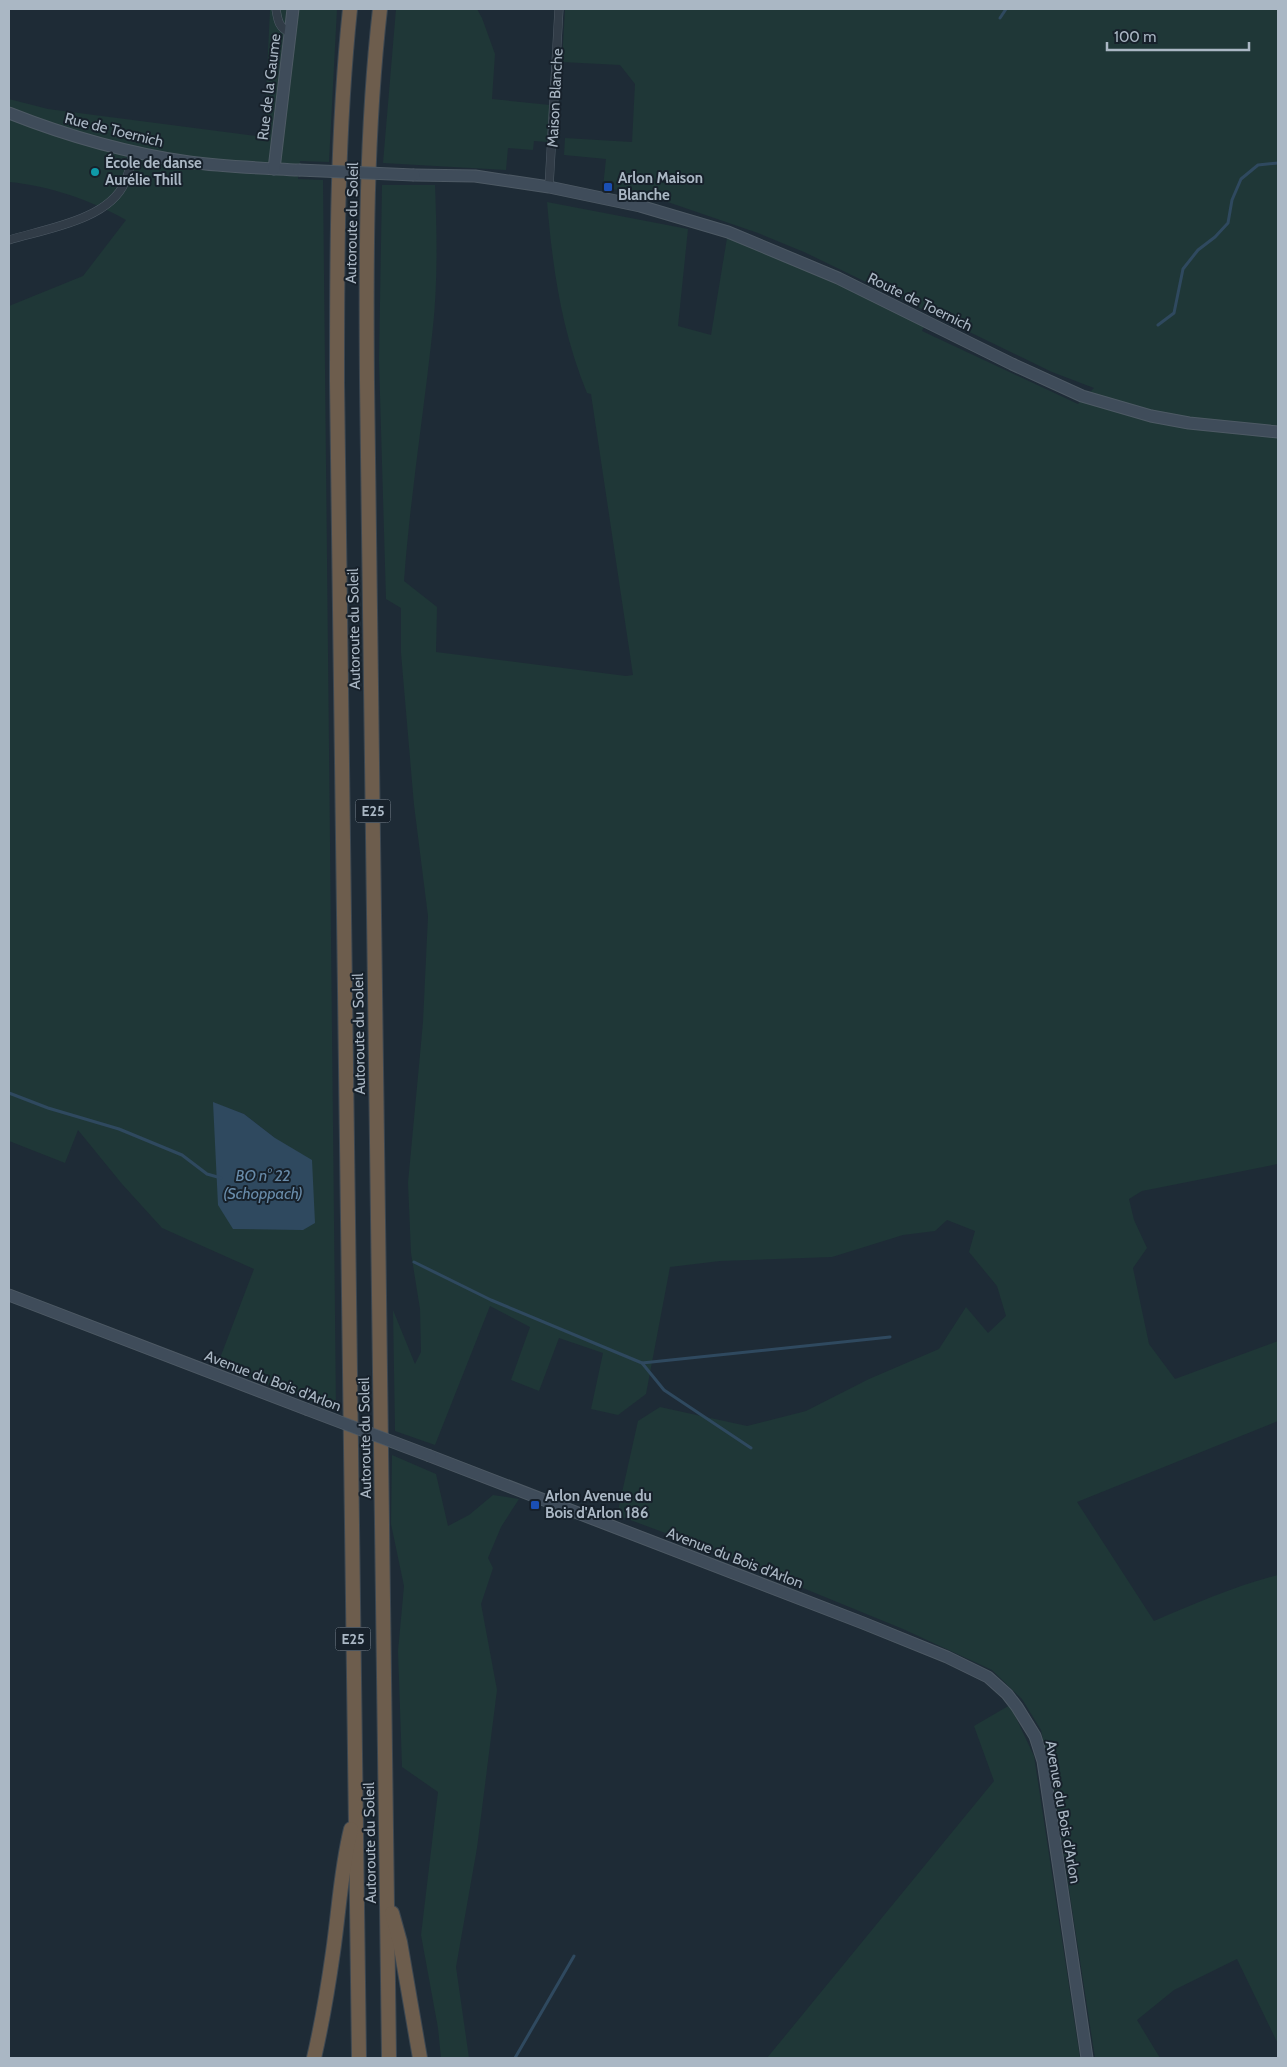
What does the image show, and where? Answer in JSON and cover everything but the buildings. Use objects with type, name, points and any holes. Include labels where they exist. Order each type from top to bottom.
[{"type":"highway","name":"Autoroute du Soleil","points":[[350,9],[341,123],[337,315],[359,2058]]},
{"type":"highway","name":"Autoroute du Soleil","points":[[380,9],[371,124],[367,213],[367,353],[388,2058]]},
{"type":"highway","points":[[314,2058],[324,2014],[334,1951],[345,1854],[356,1809]]},
{"type":"highway","points":[[387,1893],[400,1942],[420,2058]]},
{"type":"main road","name":"Rue de la Gaume","points":[[274,169],[293,9]]},
{"type":"main road","name":"Rue de Toernich","points":[[9,114],[50,129],[133,152],[189,162],[274,169]]},
{"type":"main road","points":[[274,169],[475,176],[549,187]]},
{"type":"main road","name":"Route de Toernich","points":[[549,187],[640,206],[728,232],[838,278],[1012,364],[1082,396],[1151,416],[1189,423],[1278,432]]},
{"type":"main road","name":"Avenue du Bois d'Arlon","points":[[9,1295],[845,1616],[947,1657],[988,1677],[1007,1694],[1035,1736],[1043,1762],[1087,2058]]},
{"type":"street","points":[[276,9],[281,28],[290,33]]},
{"type":"street","name":"Maison Blanche","points":[[549,187],[559,9]]},
{"type":"street","points":[[9,240],[78,220],[99,211],[111,202],[125,183],[133,152]]},
{"type":"green space","points":[[270,9],[337,9],[329,162],[300,161],[298,179],[323,180],[336,1410],[217,1366],[254,1269],[162,1228],[122,1184],[78,1130],[65,1163],[9,1141],[9,306],[83,276],[126,220],[99,206],[70,195],[40,187],[9,182],[9,99],[48,109],[264,137]],"holes":[[[214,1103],[244,1114],[275,1138]]]},
{"type":"green space","points":[[396,9],[477,9],[495,54],[492,99],[550,105],[547,142],[534,141],[533,150],[508,148],[506,170],[383,163]]},
{"type":"green space","points":[[565,9],[1278,9],[1278,1164],[1142,1191],[1129,1199],[1134,1220],[1147,1248],[1133,1268],[1149,1344],[1175,1379],[1278,1341],[1278,1421],[1077,1502],[1154,1621],[1230,1590],[1278,1575],[1278,2044],[1237,1959],[1174,1990],[1137,2020],[1160,2058],[1095,2058],[1057,1811],[1041,1730],[1022,1699],[992,1670],[903,1629],[708,1549],[617,1515],[638,1421],[660,1407],[747,1426],[806,1411],[869,1379],[939,1349],[966,1307],[988,1333],[1006,1316],[997,1286],[969,1252],[975,1231],[947,1220],[935,1231],[903,1235],[832,1257],[720,1261],[670,1267],[646,1394],[618,1415],[591,1409],[603,1353],[559,1338],[539,1391],[511,1380],[530,1327],[490,1306],[435,1445],[395,1431],[393,1310],[415,1364],[421,1352],[420,1309],[411,1253],[408,1183],[423,1022],[428,916],[414,805],[401,653],[401,608],[386,599],[379,361],[382,185],[435,185],[436,260],[434,317],[404,581],[437,607],[436,652],[626,676],[633,675],[591,394],[587,393],[578,369],[564,322],[555,275],[547,202],[688,229],[678,326],[711,335],[728,232],[926,322],[922,331],[1078,404],[1094,388],[1052,372],[804,252],[758,233],[656,198],[603,187],[606,159],[564,155],[565,138],[632,142],[635,84],[620,65],[562,62]]},
{"type":"green space","points":[[392,1455],[436,1474],[448,1526],[469,1515],[493,1495],[519,1499],[501,1527],[488,1558],[493,1568],[481,1604],[497,1690],[477,1848],[456,1967],[469,2058],[441,2058],[438,2028],[421,1935],[438,1792],[402,1767],[398,1651],[404,1586],[391,1524]]},
{"type":"green space","points":[[1010,1705],[1034,1756],[1080,2058],[767,2058],[994,1781],[974,1726]]},
{"type":"water","name":"BO n° 22 (Schoppach)","points":[[213,1102],[244,1114],[275,1138],[312,1160],[315,1223],[303,1230],[233,1229],[218,1205]]},
{"type":"waterway","points":[[1000,18],[1006,9]]},
{"type":"waterway","points":[[1158,325],[1174,313],[1183,269],[1198,250],[1215,237],[1228,223],[1232,200],[1241,179],[1258,165],[1278,163]]},
{"type":"waterway","points":[[9,1093],[48,1108],[119,1129],[182,1155],[207,1174],[221,1178]]},
{"type":"waterway","points":[[414,1262],[491,1300],[642,1363],[664,1390],[751,1448]]},
{"type":"waterway","points":[[642,1363],[890,1337]]},
{"type":"waterway","points":[[515,2058],[574,1956]]},
{"type":"place","name":"École de danse Aurélie Thill","points":[[95,172]]},
{"type":"place","name":"Arlon Maison Blanche","points":[[608,187]]},
{"type":"place","name":"Arlon Avenue du Bois d'Arlon 186","points":[[535,1505]]}]
